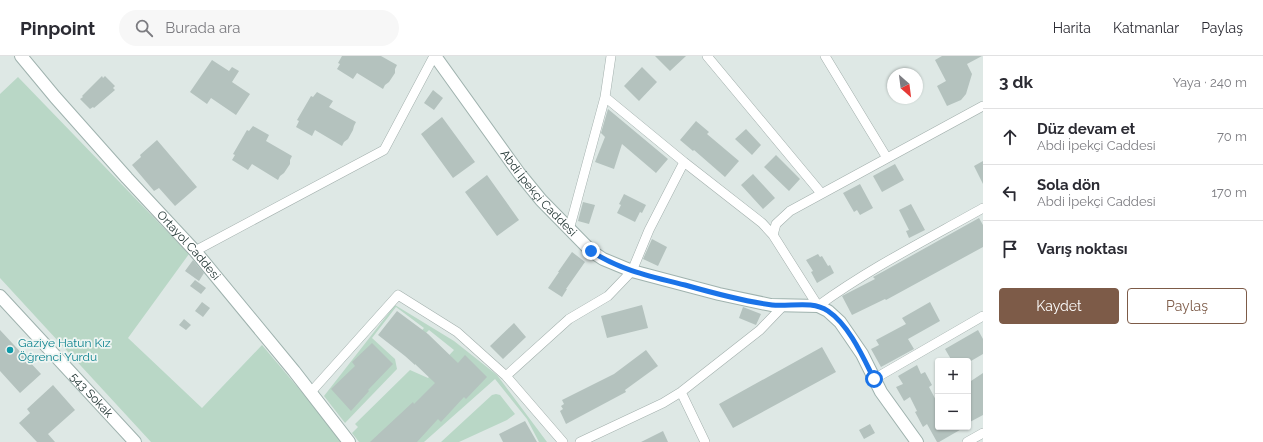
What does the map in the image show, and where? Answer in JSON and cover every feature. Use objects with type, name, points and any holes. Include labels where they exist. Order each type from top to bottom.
[{"type":"street","name":"Ortayol Caddesi","points":[[21,56],[126,178],[195,251],[312,392],[349,442]]},
{"type":"street","points":[[195,251],[384,150],[435,56]]},
{"type":"street","name":"Abdi İpekçi Caddesi","points":[[435,56],[518,173],[569,230],[591,251],[603,259],[632,271],[719,294],[771,305],[818,306]]},
{"type":"street","points":[[569,230],[604,97],[611,56]]},
{"type":"street","points":[[708,56],[821,193]]},
{"type":"street","points":[[825,56],[887,158]]},
{"type":"street","points":[[604,97],[762,223],[773,235],[818,306],[828,311],[840,322],[862,354],[888,403],[917,442]]},
{"type":"street","points":[[773,235],[776,224],[790,211],[983,106]]},
{"type":"street","points":[[506,376],[569,319],[608,296],[632,271],[649,230],[684,162]]},
{"type":"street","points":[[818,306],[869,272],[983,208]]},
{"type":"street","points":[[312,392],[398,295],[457,332],[506,376],[563,442]]},
{"type":"street","name":"543 Sokak","points":[[0,296],[135,442]]},
{"type":"street","points":[[580,442],[663,403],[681,392],[760,330],[783,306]]},
{"type":"street","points":[[874,379],[983,316]]},
{"type":"street","points":[[681,392],[705,442]]},
{"type":"street","points":[[967,442],[983,433]]},
{"type":"green space","points":[[18,77],[189,254],[128,338],[202,408],[262,345],[344,442],[151,442],[0,278],[0,94]]},
{"type":"green space","points":[[395,305],[454,341],[497,375],[547,442],[539,442],[527,419],[495,379],[424,442],[359,442],[352,433],[358,427],[355,424],[410,370],[428,378],[454,350],[429,330],[405,354],[402,353],[424,328],[396,307],[372,338],[395,359],[397,369],[345,423],[324,396]]},
{"type":"green space","points":[[492,395],[500,395],[515,414],[507,420],[459,442],[441,442]]},
{"type":"building","points":[[342,56],[381,56],[397,65],[395,73],[383,89],[357,73],[353,79],[337,69],[340,64],[338,63]]},
{"type":"building","points":[[655,56],[686,56],[670,71]]},
{"type":"building","points":[[942,56],[982,56],[967,64],[972,74],[966,94],[961,100],[947,106],[937,86],[946,81],[935,60]]},
{"type":"building","points":[[212,60],[229,71],[232,67],[239,71],[232,82],[250,94],[236,115],[211,98],[207,104],[190,92]]},
{"type":"building","points":[[642,67],[657,82],[639,101],[624,86]]},
{"type":"building","points":[[102,76],[103,78],[105,76],[115,86],[113,88],[115,90],[94,108],[93,107],[90,109],[80,99]]},
{"type":"building","points":[[433,90],[443,98],[434,110],[424,103]]},
{"type":"building","points":[[317,92],[333,101],[329,107],[356,122],[348,139],[342,146],[315,130],[312,136],[296,127],[299,121],[297,120],[311,96],[313,97]]},
{"type":"building","points":[[608,109],[668,159],[656,173],[622,144],[614,169],[595,162],[605,137],[601,133]]},
{"type":"building","points":[[442,117],[475,162],[453,178],[421,134]]},
{"type":"building","points":[[696,121],[709,132],[707,134],[739,161],[725,177],[680,140]]},
{"type":"building","points":[[253,126],[269,135],[266,141],[292,156],[290,164],[278,180],[252,164],[248,170],[232,160],[235,155],[233,154],[247,130],[249,131]]},
{"type":"building","points":[[746,129],[761,145],[752,155],[735,139]]},
{"type":"building","points":[[157,140],[197,187],[175,206],[159,188],[154,191],[132,165],[141,157],[140,155]]},
{"type":"building","points":[[776,155],[800,179],[789,191],[764,167]]},
{"type":"building","points":[[983,161],[983,184],[974,166]]},
{"type":"building","points":[[895,164],[904,180],[882,192],[873,176]]},
{"type":"building","points":[[753,174],[775,198],[763,209],[741,185]]},
{"type":"building","points":[[487,175],[519,220],[497,236],[465,192]]},
{"type":"building","points":[[860,184],[873,208],[860,215],[857,210],[854,212],[843,193]]},
{"type":"building","points":[[624,194],[646,205],[642,213],[640,212],[635,222],[617,213],[621,205],[619,204]]},
{"type":"building","points":[[583,202],[595,205],[589,224],[578,221]]},
{"type":"building","points":[[911,204],[925,230],[909,238],[906,231],[909,230],[899,210]]},
{"type":"building","points":[[979,218],[983,225],[983,247],[886,300],[885,299],[852,315],[842,296],[875,279],[873,277]]},
{"type":"building","points":[[652,239],[667,247],[658,266],[643,259]]},
{"type":"building","points":[[572,252],[585,262],[562,297],[548,288]]},
{"type":"building","points":[[818,254],[820,257],[822,256],[828,266],[830,265],[834,273],[817,283],[811,272],[813,271],[806,260]]},
{"type":"building","points":[[193,260],[204,273],[199,281],[185,271]]},
{"type":"building","points":[[195,280],[206,288],[201,294],[190,286]]},
{"type":"building","points":[[202,302],[210,308],[203,317],[195,311]]},
{"type":"building","points":[[930,302],[940,321],[908,339],[914,349],[881,367],[871,349],[879,345],[876,340],[906,324],[902,318]]},
{"type":"building","points":[[642,305],[648,328],[607,338],[601,316]]},
{"type":"building","points":[[743,307],[761,314],[756,325],[739,318]]},
{"type":"building","points":[[397,311],[428,334],[458,363],[465,355],[487,377],[466,399],[464,397],[441,422],[438,419],[417,442],[370,442],[413,402],[414,404],[435,383],[415,364],[378,335]]},
{"type":"building","points":[[184,319],[191,325],[186,330],[179,325]]},
{"type":"building","points":[[514,323],[526,337],[503,359],[490,346]]},
{"type":"building","name":"Gaziye Hatun Kız Öğrenci Yurdu","points":[[0,330],[41,374],[20,393],[0,371]]},
{"type":"building","points":[[978,330],[983,339],[983,354],[971,361],[971,358],[950,358],[945,349]]},
{"type":"building","points":[[372,343],[393,364],[368,390],[369,391],[351,411],[331,389],[355,366],[352,362]]},
{"type":"building","points":[[822,347],[836,372],[733,428],[719,404]]},
{"type":"building","points":[[646,350],[658,366],[625,390],[626,392],[566,424],[560,411],[563,409],[561,406],[564,404],[562,400],[614,374]]},
{"type":"building","points":[[917,365],[921,374],[925,372],[932,385],[929,387],[935,398],[935,430],[960,430],[937,442],[927,424],[923,427],[915,412],[917,411],[910,397],[904,401],[896,387],[903,384],[898,376]]},
{"type":"building","points":[[983,373],[983,415],[971,421],[971,394],[971,381]]},
{"type":"building","points":[[53,385],[75,410],[48,434],[55,442],[37,442],[19,423],[30,413],[27,409]]},
{"type":"building","points":[[525,421],[537,442],[503,442],[499,434]]},
{"type":"building","points":[[870,424],[875,433],[864,439],[859,430]]},
{"type":"building","points":[[663,431],[668,442],[641,442]]},
{"type":"place","name":"Gaziye Hatun Kız Öğrenci Yurdu","points":[[10,350]]},
{"type":"route","points":[[591,251],[603,259],[632,271],[719,294],[771,305],[818,306],[828,311],[835,317],[850,335],[862,354],[874,379]]}]
